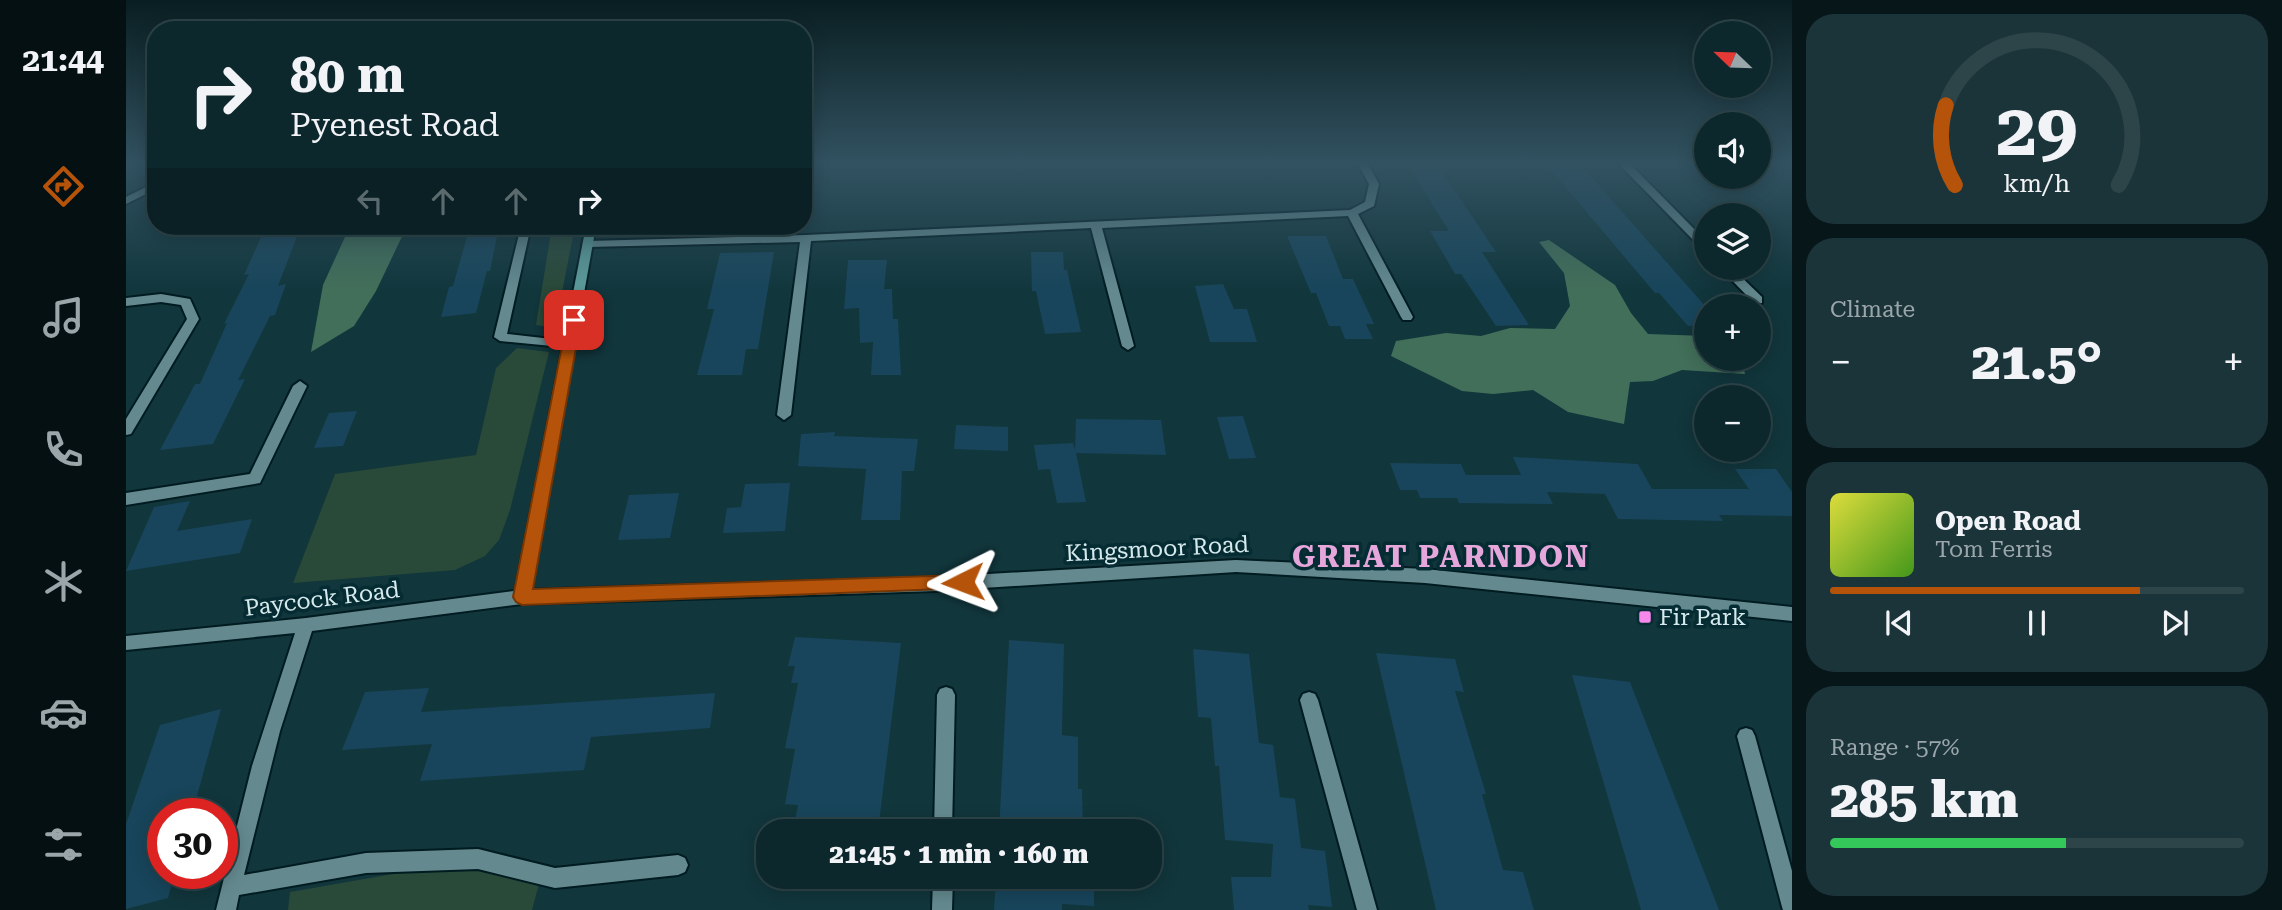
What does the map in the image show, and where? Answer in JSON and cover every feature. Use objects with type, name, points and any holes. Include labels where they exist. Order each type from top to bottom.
[{"type":"street","points":[[588,244],[806,239],[1352,214],[1366,206]]},
{"type":"street","points":[[1666,206],[1694,235]]},
{"type":"street","points":[[1352,214],[1407,317]]},
{"type":"street","points":[[1096,225],[1128,346]]},
{"type":"street","points":[[524,235],[500,337],[569,345]]},
{"type":"street","points":[[522,597],[590,235]]},
{"type":"street","points":[[784,415],[806,239]]},
{"type":"street","points":[[1739,280],[1752,294]]},
{"type":"street","points":[[126,302],[161,298],[186,302],[193,318],[126,430]]},
{"type":"street","points":[[126,499],[255,480],[300,386]]},
{"type":"street","name":"Kingsmoor Road","points":[[522,597],[936,584],[1236,566],[1425,576],[1792,614]]},
{"type":"street","name":"Paycock Road","points":[[126,643],[306,625],[522,597]]},
{"type":"street","points":[[238,858],[255,787],[306,625]]},
{"type":"street","points":[[943,819],[946,695]]},
{"type":"street","points":[[1309,700],[1367,910]]},
{"type":"street","points":[[1746,736],[1792,907]]},
{"type":"street","points":[[238,886],[366,863],[478,859],[555,878],[678,865]]},
{"type":"street","points":[[226,910],[231,889]]},
{"type":"street","points":[[942,910],[943,889]]},
{"type":"green space","points":[[346,235],[403,235],[376,291],[354,326],[311,352],[323,285]]},
{"type":"green space","points":[[551,235],[573,235],[556,323],[549,327],[536,325]]},
{"type":"green space","points":[[1549,240],[1615,285],[1631,313],[1648,334],[1694,336],[1694,371],[1682,370],[1653,381],[1630,382],[1624,424],[1568,412],[1533,390],[1493,394],[1462,391],[1391,356],[1396,341],[1446,333],[1481,336],[1510,328],[1555,329],[1570,306],[1564,273],[1539,242]]},
{"type":"green space","points":[[517,348],[549,352],[510,510],[499,540],[485,556],[455,570],[293,583],[335,474],[476,455],[496,368]]},
{"type":"green space","points":[[1698,371],[1744,371],[1745,374]]},
{"type":"green space","points":[[478,859],[539,884],[532,910],[288,910],[290,892]]},
{"type":"building","points":[[1434,206],[1465,206],[1496,252],[1482,252],[1529,325],[1496,326],[1461,274],[1455,274],[1430,231],[1449,231]]},
{"type":"building","points":[[1582,206],[1617,206],[1695,294],[1694,326],[1688,326],[1659,293],[1655,293]]},
{"type":"building","points":[[262,235],[298,235],[278,286],[286,284],[275,315],[270,316],[238,380],[245,379],[213,444],[160,450],[195,384],[200,384],[227,323],[224,324],[249,274],[244,275]]},
{"type":"building","points":[[467,235],[497,235],[490,271],[487,271],[476,313],[441,317],[449,287],[453,286]]},
{"type":"building","points":[[1287,236],[1326,236],[1343,279],[1353,279],[1374,324],[1366,324],[1373,339],[1345,339],[1340,326],[1329,326],[1316,293],[1311,293]]},
{"type":"building","points":[[774,252],[758,349],[746,349],[742,375],[697,375],[714,309],[707,309],[720,253]]},
{"type":"building","points":[[1031,252],[1063,252],[1064,270],[1067,270],[1081,332],[1045,334],[1036,291],[1032,291]]},
{"type":"building","points":[[848,260],[887,260],[884,289],[892,289],[893,319],[898,319],[901,375],[871,375],[873,342],[860,343],[859,308],[844,309]]},
{"type":"building","points":[[1223,284],[1234,309],[1247,309],[1257,342],[1210,342],[1195,286]]},
{"type":"building","points":[[357,411],[343,446],[314,448],[329,413]]},
{"type":"building","points":[[1243,416],[1256,458],[1229,459],[1217,417]]},
{"type":"building","points":[[1076,419],[1161,420],[1166,455],[1076,453],[1086,502],[1057,503],[1050,469],[1038,470],[1034,445],[1073,443],[1075,450]]},
{"type":"building","points":[[956,425],[1008,427],[1008,451],[954,449]]},
{"type":"building","points":[[835,432],[834,436],[918,439],[914,471],[902,471],[900,520],[861,520],[866,469],[798,466],[801,434]]},
{"type":"building","points":[[1513,457],[1638,464],[1652,489],[1749,489],[1735,469],[1776,469],[1792,492],[1792,516],[1719,515],[1723,521],[1618,519],[1605,494],[1547,492],[1553,504],[1459,503],[1457,498],[1420,498],[1417,490],[1400,490],[1390,463],[1461,464],[1466,475],[1521,475]]},
{"type":"building","points":[[790,483],[785,531],[723,533],[727,508],[741,507],[745,484]]},
{"type":"building","points":[[679,493],[670,538],[618,540],[629,495]]},
{"type":"building","points":[[190,501],[177,531],[252,519],[240,553],[126,571],[154,507]]},
{"type":"building","points":[[795,637],[901,643],[879,819],[795,819],[798,805],[785,804],[795,749],[785,748],[798,683],[791,683],[795,666],[788,666]]},
{"type":"building","points":[[1009,640],[1064,644],[1062,735],[1078,737],[1078,789],[1082,789],[1083,819],[1000,819]]},
{"type":"building","points":[[1193,649],[1249,654],[1259,743],[1273,745],[1280,797],[1295,799],[1301,848],[1325,851],[1332,907],[1308,905],[1309,910],[1234,910],[1231,877],[1271,877],[1273,844],[1225,840],[1219,766],[1215,766],[1211,718],[1198,717]]},
{"type":"building","points":[[1376,653],[1455,659],[1464,692],[1455,691],[1486,794],[1482,794],[1503,870],[1523,872],[1534,910],[1436,910]]},
{"type":"building","points":[[1572,675],[1630,682],[1719,910],[1641,910]]},
{"type":"building","points":[[429,688],[421,712],[715,693],[710,728],[591,737],[584,770],[420,781],[432,744],[342,750],[365,692]]},
{"type":"building","points":[[221,709],[196,798],[147,798],[147,889],[171,889],[168,898],[126,909],[126,824],[160,725]]},
{"type":"building","points":[[995,889],[1094,889],[1094,906],[1062,904],[1062,910],[994,910]]},
{"type":"place","name":"Fir Park","points":[[1645,617]]},
{"type":"district","name":"GREAT PARNDON","points":[[1441,556]]},
{"type":"route","points":[[574,320],[522,597],[963,582]]}]
